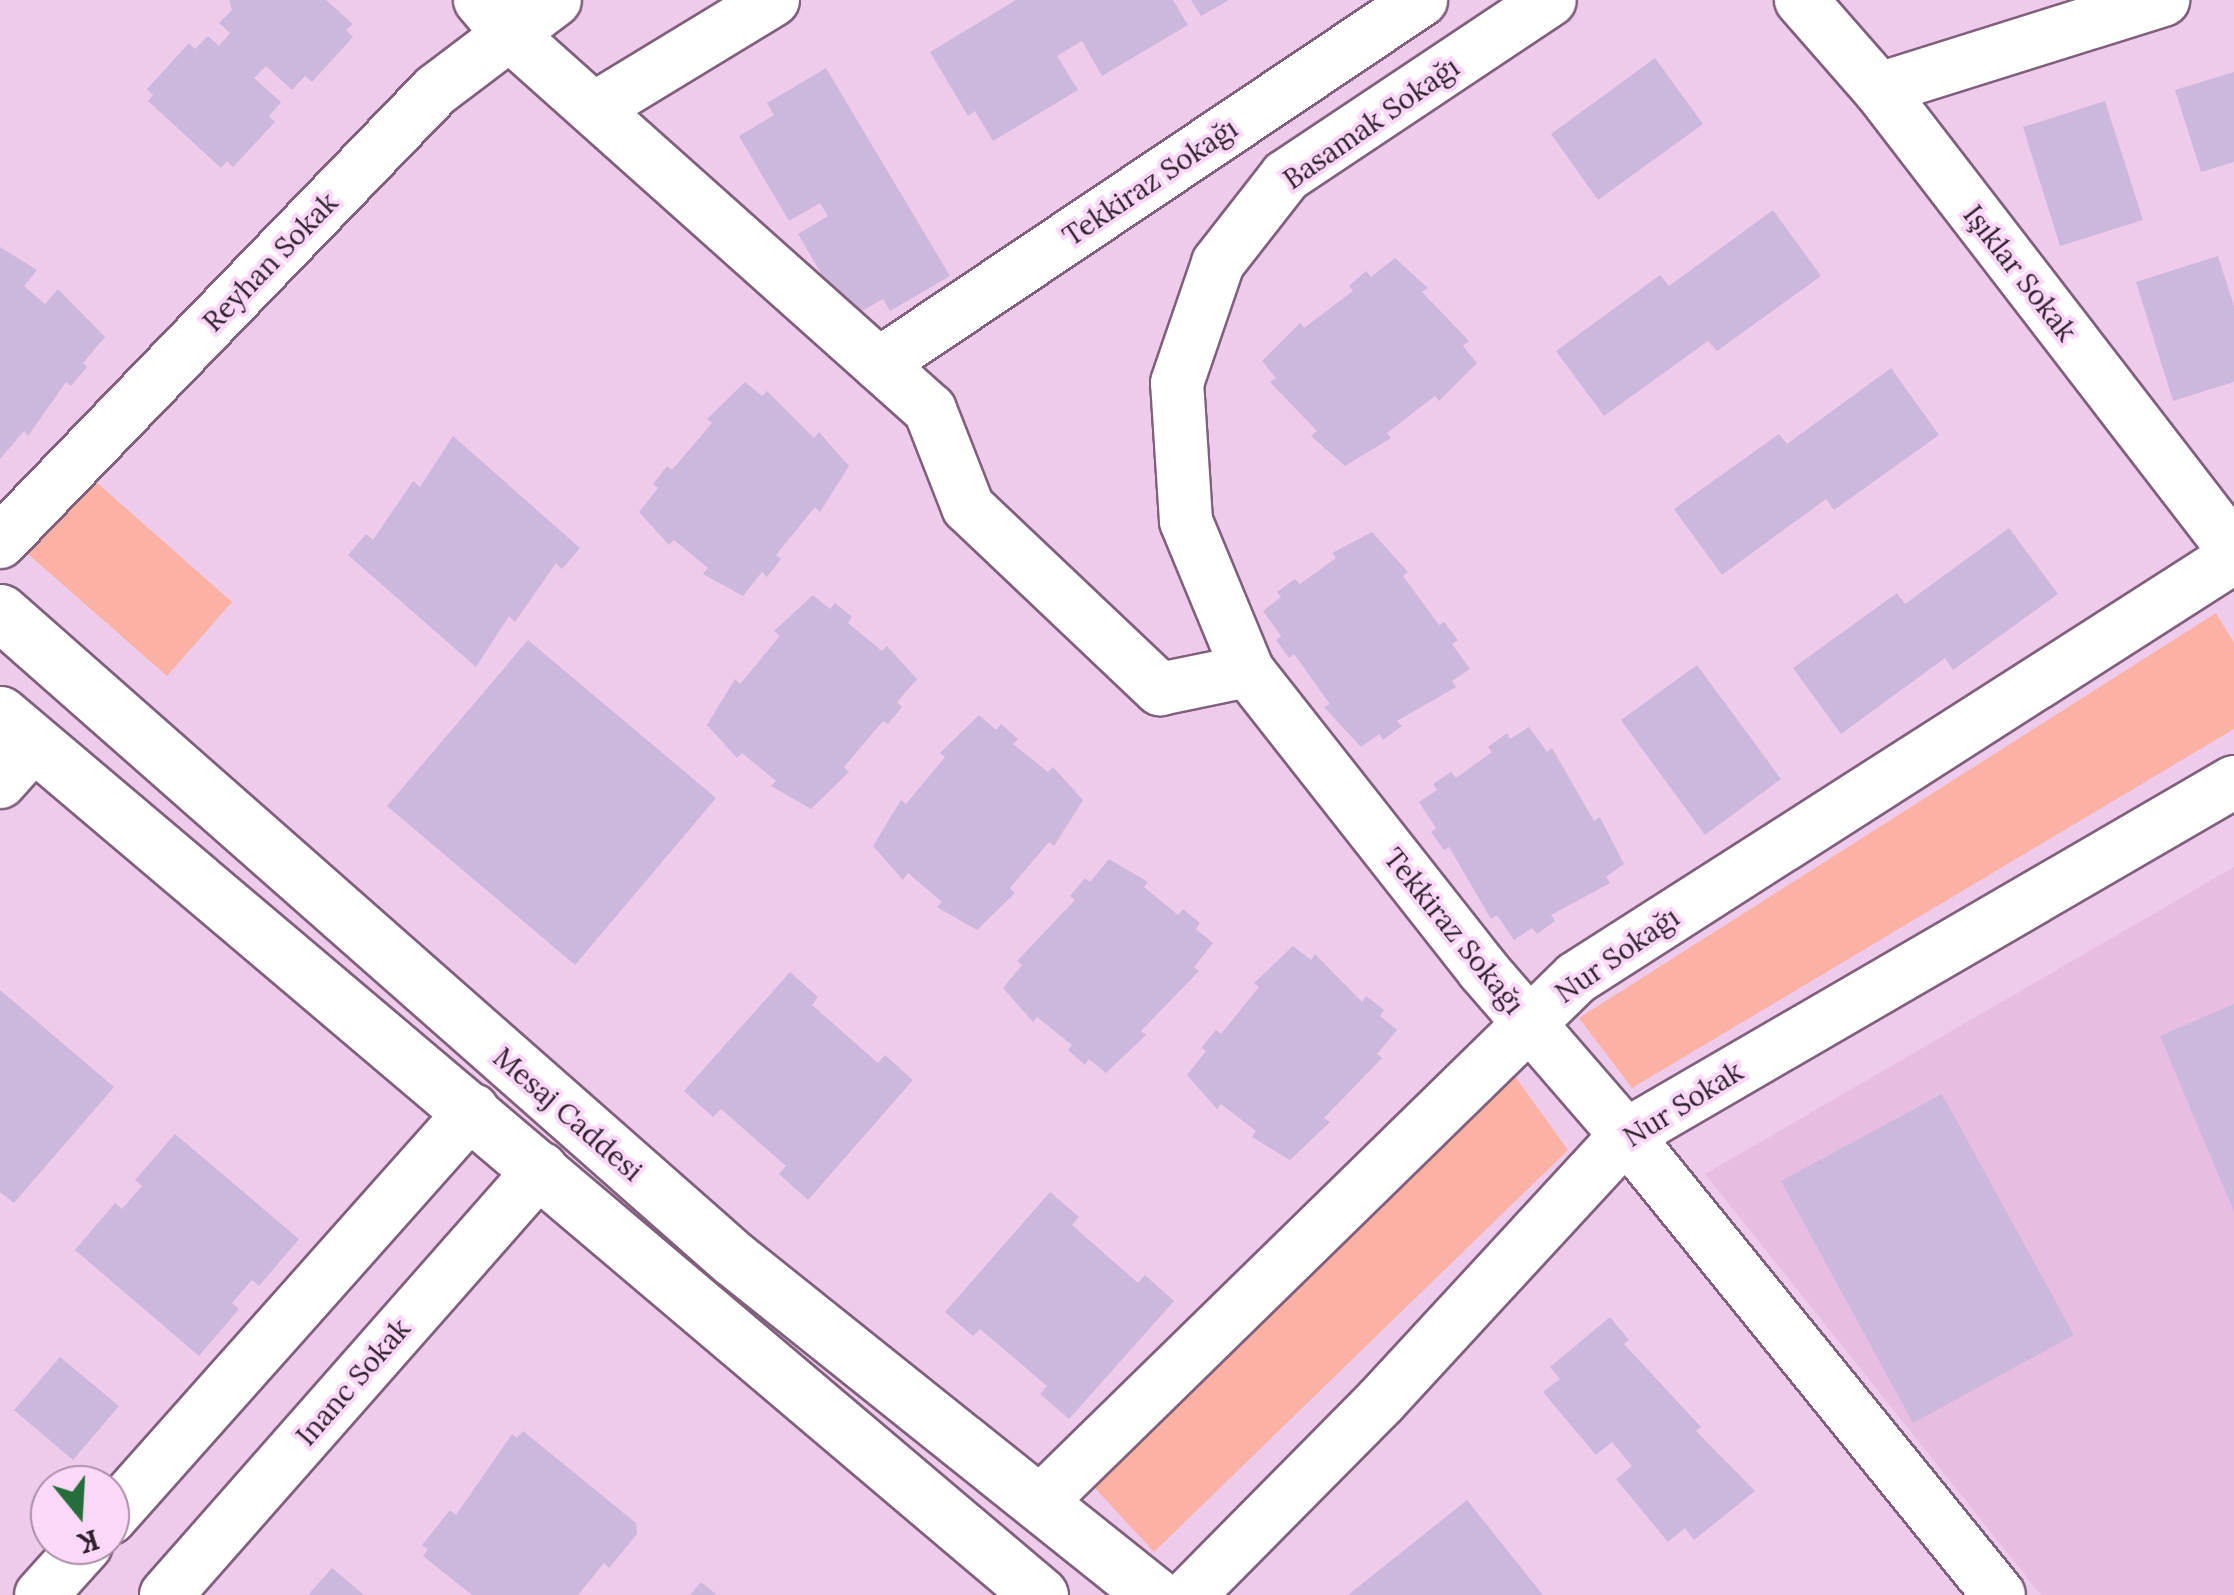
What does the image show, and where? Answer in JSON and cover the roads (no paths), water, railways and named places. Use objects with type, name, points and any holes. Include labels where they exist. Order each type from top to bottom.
[{"type":"street","name":"Reyhan Sokak","points":[[0,542],[436,90],[493,15],[555,0]]},
{"type":"street","points":[[597,106],[773,0]]},
{"type":"street","name":"Tekkiraz Sokağı","points":[[879,364],[1421,0]]},
{"type":"street","name":"Basamak Sokağı","points":[[1248,671],[1186,521],[1177,383],[1218,263],[1286,176],[1550,0]]},
{"type":"street","name":"Işıklar Sokak","points":[[1801,0],[1878,89],[2234,554]]},
{"type":"street","points":[[1878,89],[2163,0]]},
{"type":"street","points":[[493,15],[930,410],[968,506],[1160,688],[1248,671]]},
{"type":"street","name":"Nur Sokağı","points":[[1041,1501],[1576,978],[2234,554]]},
{"type":"street","name":"Mesaj Caddesi","points":[[0,612],[734,1259],[1154,1595]]},
{"type":"street","name":"Tekkiraz Sokağı","points":[[1248,671],[1527,1022],[1626,1135],[2000,1595]]},
{"type":"street","name":"Mesaj Caddesi","points":[[11,747],[474,1110],[1040,1595]]},
{"type":"street","name":"Nur Sokak","points":[[1189,1595],[1380,1402],[1626,1135],[2234,782]]},
{"type":"street","points":[[130,1496],[474,1110]]},
{"type":"street","name":"Inanc Sokak","points":[[166,1595],[541,1169]]},
{"type":"street","points":[[41,1595],[68,1565]]}]
